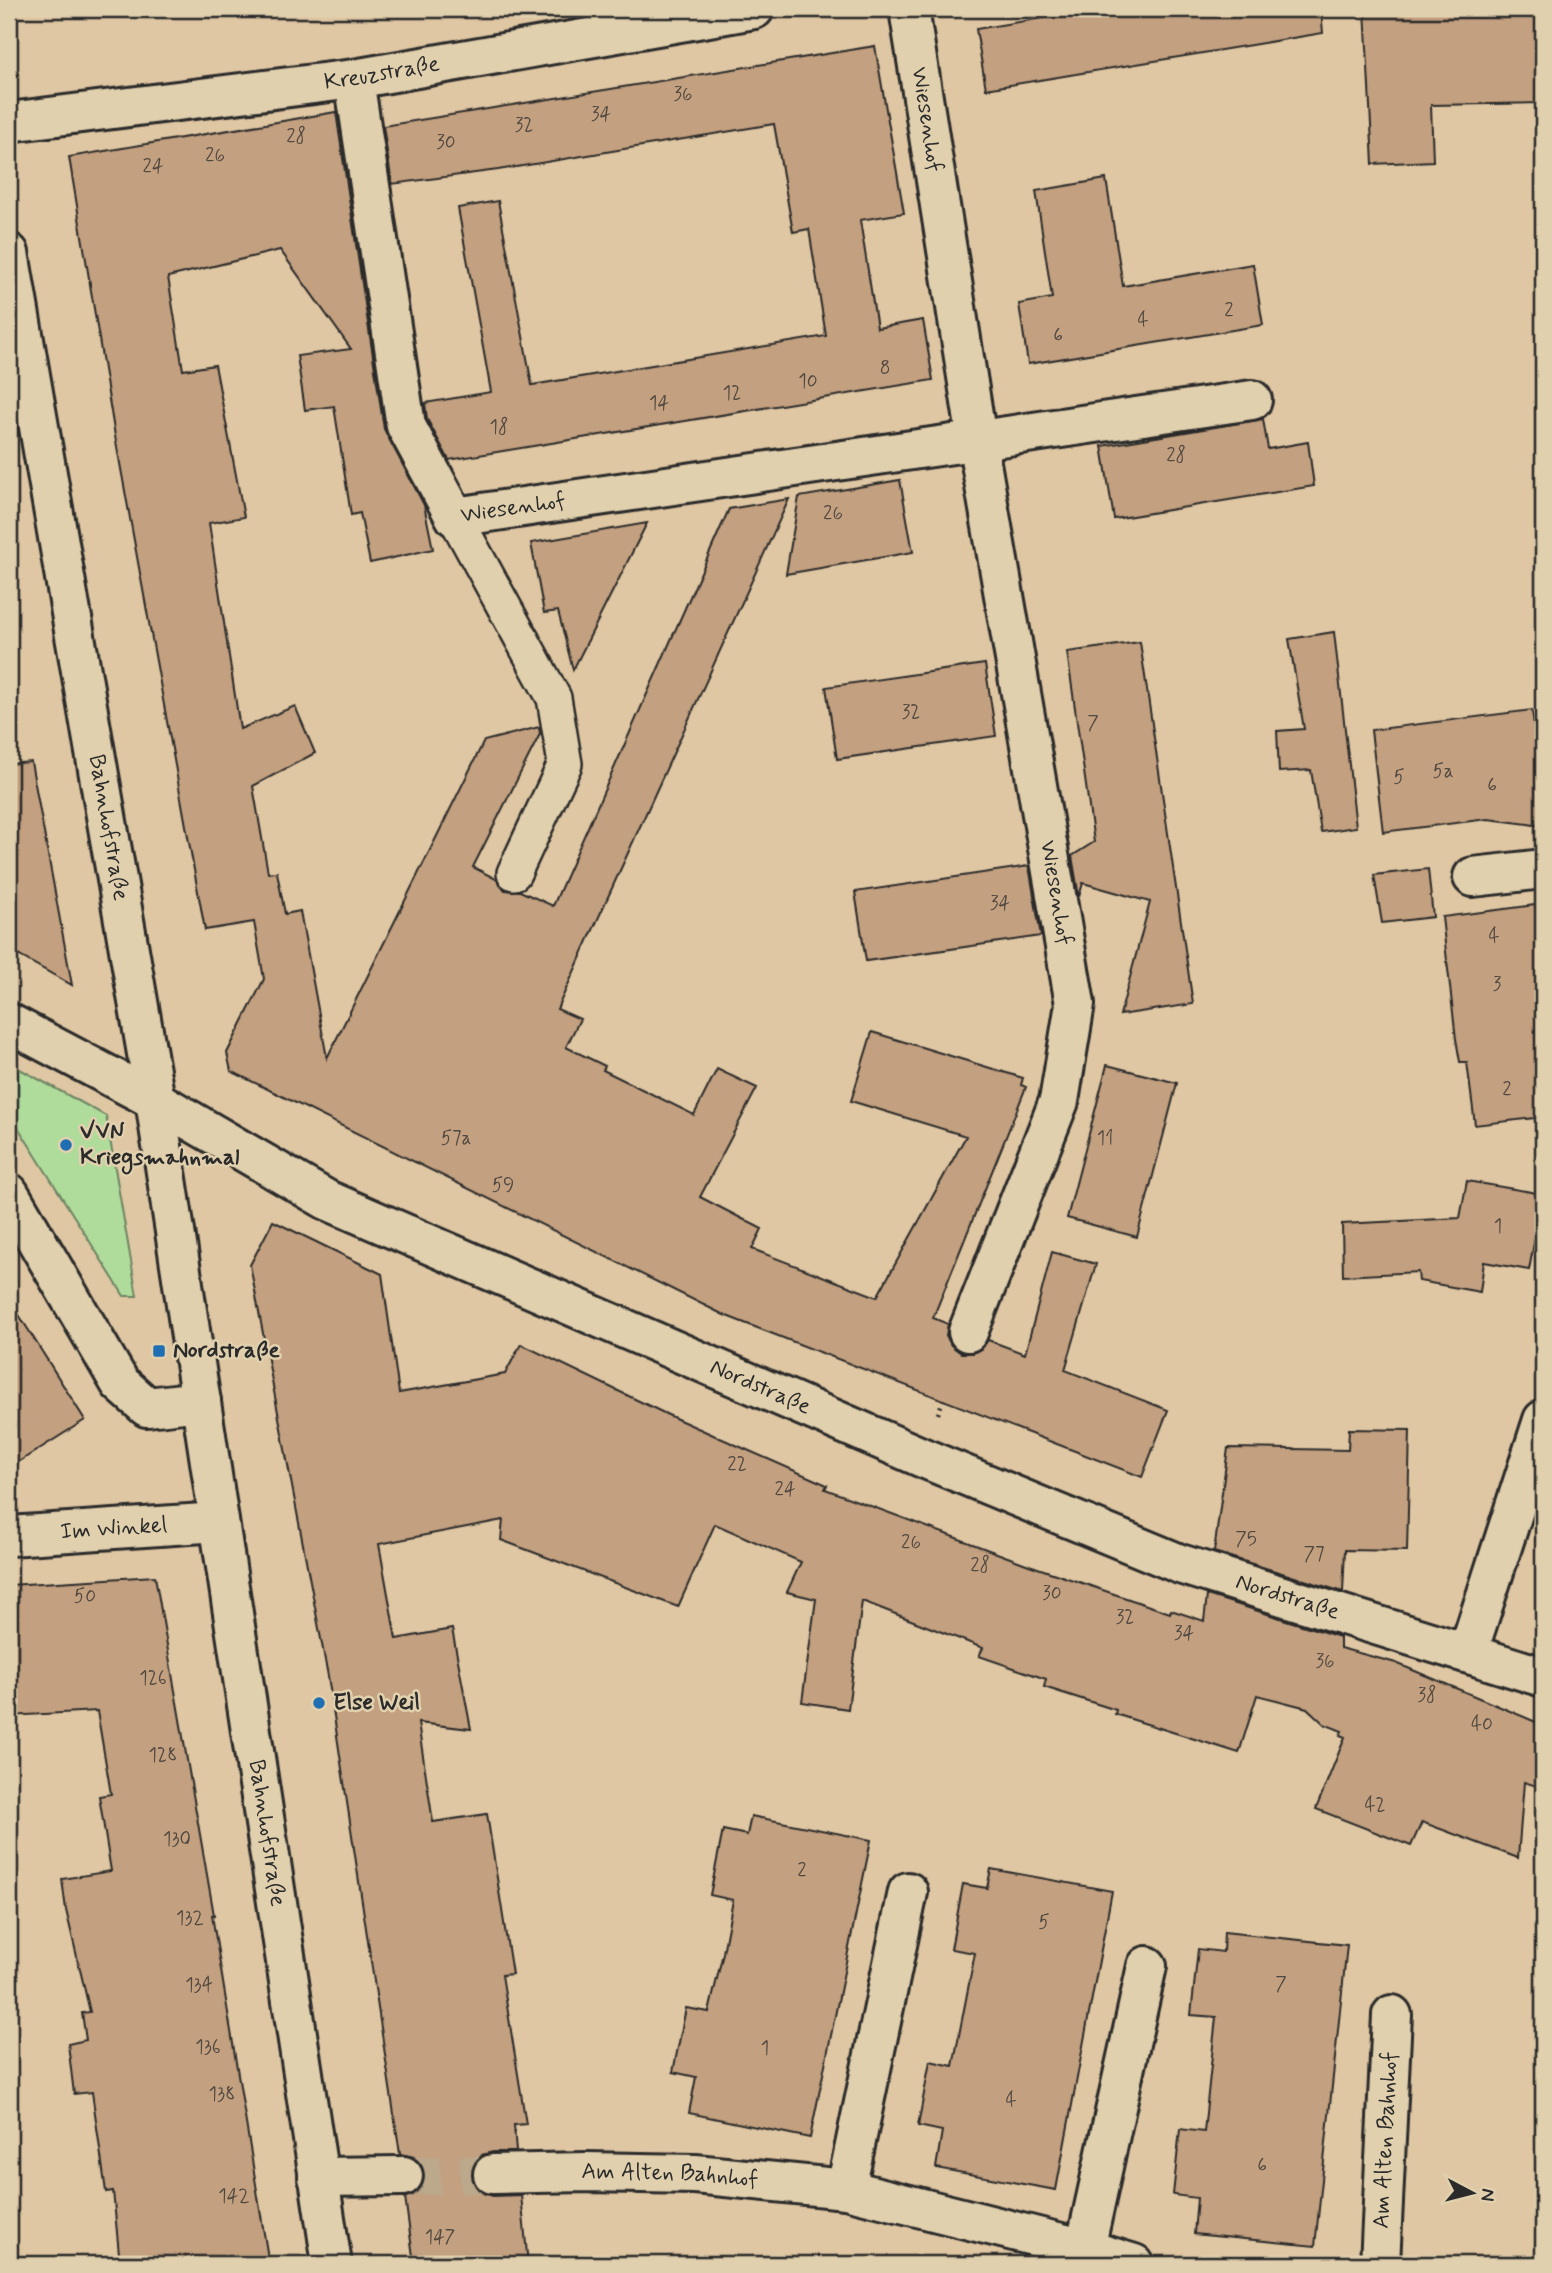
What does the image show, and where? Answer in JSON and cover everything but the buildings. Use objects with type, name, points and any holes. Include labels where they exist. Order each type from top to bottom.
[{"type":"street","name":"Kreuzstraße","points":[[9,122],[354,79],[754,9]]},
{"type":"street","name":"Wiesenhof","points":[[909,9],[977,440],[1075,1004],[1059,1101],[968,1332]]},
{"type":"street","name":"Wiesenhof","points":[[354,79],[407,426],[455,517],[1252,400]]},
{"type":"street","name":"Bahnhofstraße","points":[[9,253],[155,1100],[332,2264]]},
{"type":"street","points":[[1474,877],[1543,869]]},
{"type":"street","name":"Nordstraße","points":[[9,1023],[155,1100],[327,1200],[921,1457],[1180,1564],[1543,1677]]},
{"type":"street","points":[[9,1194],[120,1383],[147,1407],[201,1401]]},
{"type":"street","points":[[1468,1652],[1543,1420]]},
{"type":"street","name":"Im Winkel","points":[[9,1536],[219,1522]]},
{"type":"street","points":[[846,2189],[908,1892]]},
{"type":"street","points":[[1085,2249],[1147,1966]]},
{"type":"street","name":"Am Alten Bahnhof","points":[[1380,2264],[1392,2015]]},
{"type":"street","name":"Am Alten Bahnhof","points":[[493,2174],[695,2174],[846,2189],[1085,2249],[1134,2264]]},
{"type":"street","points":[[318,2177],[403,2176]]},
{"type":"lane","points":[[455,517],[554,698],[565,764],[514,873]]},
{"type":"green space","points":[[18,1068],[106,1116],[137,1296],[124,1296],[9,1113],[9,1071]]},
{"type":"tunnel","points":[[403,2176],[493,2174]]},
{"type":"place","name":"VVN Kriegsmahnmal","points":[[66,1145]]},
{"type":"place","name":"Nordstraße","points":[[159,1351]]},
{"type":"place","name":"Else Weil","points":[[319,1703]]}]
